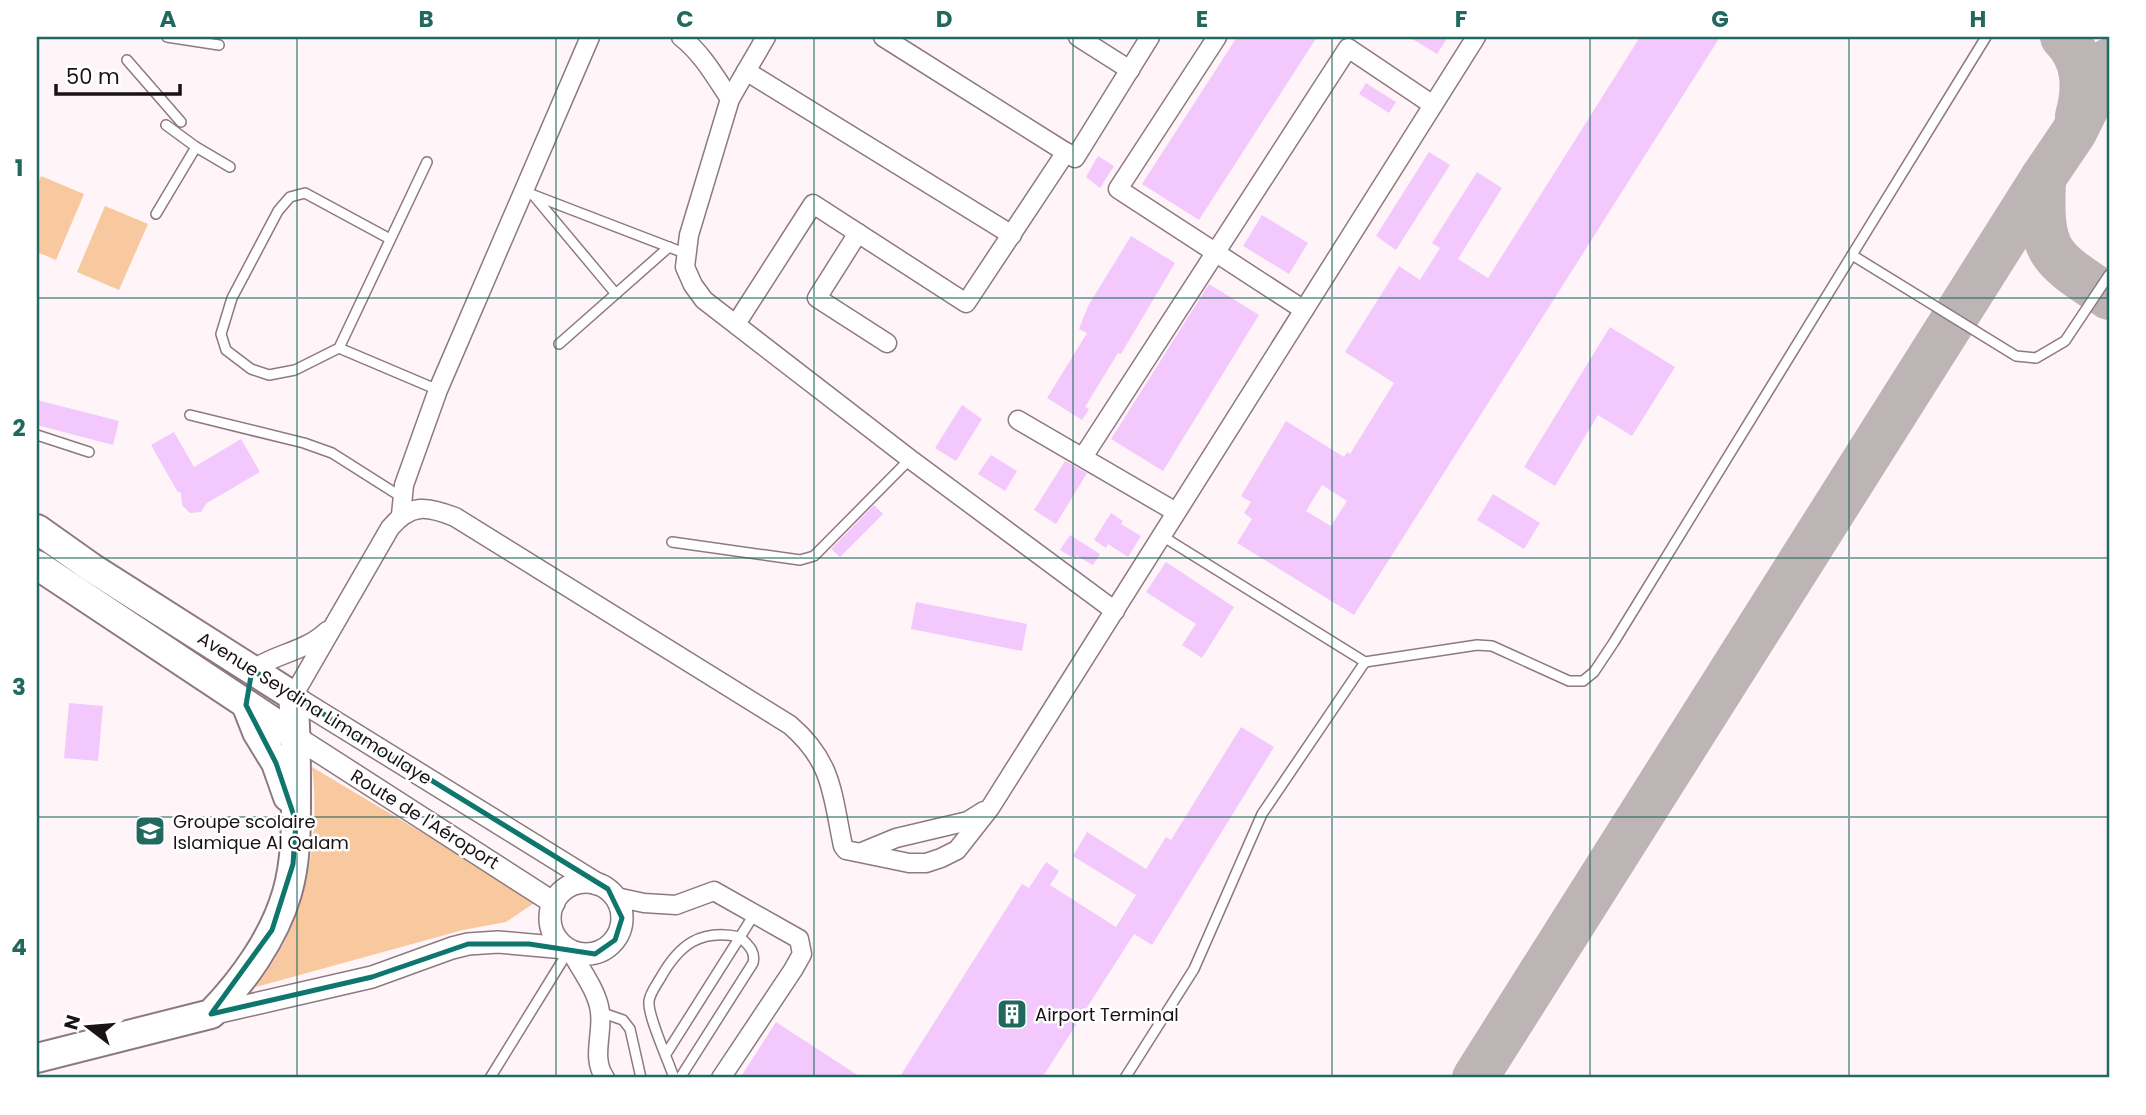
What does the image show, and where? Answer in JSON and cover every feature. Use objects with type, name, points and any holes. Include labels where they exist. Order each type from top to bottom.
[{"type":"highway","name":"Avenue Seydina Limamoulaye","points":[[37,529],[92,568],[293,696]]},
{"type":"highway","name":"Avenue Seydina Limamoulaye","points":[[37,565],[296,737]]},
{"type":"highway","points":[[252,670],[246,705],[257,732],[276,764],[296,822]]},
{"type":"highway","points":[[37,1058],[211,1014],[238,982],[272,930],[286,894],[293,864],[296,737],[293,696]]},
{"type":"highway","points":[[37,1039],[176,1005],[238,982]]},
{"type":"street","points":[[293,696],[402,506],[404,485],[438,390],[528,193],[590,37]]},
{"type":"street","points":[[681,37],[703,60],[730,99]]},
{"type":"street","points":[[766,37],[730,99],[689,235],[685,267],[693,285],[704,300],[910,459],[1115,611]]},
{"type":"street","points":[[883,37],[1075,158],[1150,37]]},
{"type":"street","points":[[1077,37],[1130,69]]},
{"type":"street","points":[[1217,37],[1118,189],[1304,310]]},
{"type":"street","points":[[402,506],[414,510],[432,509],[455,517],[790,725],[809,741],[822,760],[846,850],[909,863],[926,863],[941,858],[957,849],[990,808],[1476,37]]},
{"type":"street","points":[[1083,457],[1348,48],[1433,106]]},
{"type":"street","points":[[746,71],[1012,235]]},
{"type":"street","points":[[736,324],[813,204],[966,303],[1066,152]]},
{"type":"street","points":[[858,233],[817,298],[887,343]]},
{"type":"street","points":[[1018,420],[1176,512]]},
{"type":"street","points":[[252,670],[266,660],[300,650],[317,640],[335,624]]},
{"type":"street","name":"Avenue Seydina Limamoulaye","points":[[293,696],[597,884]]},
{"type":"street","name":"Route de l'Aéroport","points":[[296,737],[554,902]]},
{"type":"street","points":[[859,853],[897,838],[968,821],[990,808]]},
{"type":"street","points":[[211,1014],[372,977],[468,944],[498,942],[568,950],[583,955],[595,954],[606,949],[615,940],[622,918],[616,897],[597,884],[584,882],[561,892],[554,902],[550,922],[557,941],[568,950],[596,997],[600,1012],[598,1058],[600,1072],[605,1078]]},
{"type":"street","points":[[616,897],[676,905],[714,891],[799,939],[802,954],[721,1078]]},
{"type":"lane","points":[[167,37],[219,45]]},
{"type":"lane","points":[[1162,536],[1364,662],[1477,645],[1492,646],[1569,681],[1583,681],[1594,672],[1986,37]]},
{"type":"lane","points":[[127,60],[181,122]]},
{"type":"lane","points":[[166,125],[230,167]]},
{"type":"lane","points":[[156,214],[196,147]]},
{"type":"lane","points":[[390,239],[305,193],[290,197],[278,212],[232,298],[220,334],[226,350],[251,369],[269,375],[295,370],[339,348],[427,162]]},
{"type":"lane","points":[[528,193],[687,254]]},
{"type":"lane","points":[[528,193],[616,295]]},
{"type":"lane","points":[[559,344],[669,247]]},
{"type":"lane","points":[[1852,255],[2016,356],[2036,358],[2065,341],[2109,275]]},
{"type":"lane","points":[[339,348],[438,390]]},
{"type":"lane","points":[[190,415],[304,443],[332,453],[402,506]]},
{"type":"lane","points":[[37,435],[89,452]]},
{"type":"lane","points":[[672,542],[800,559],[814,556],[910,459]]},
{"type":"lane","points":[[1125,1078],[1194,969],[1262,814],[1364,662]]},
{"type":"lane","points":[[666,1054],[755,913]]},
{"type":"lane","points":[[674,1078],[649,1001],[673,956],[681,947],[724,934],[740,937],[752,948],[752,963],[680,1078]]},
{"type":"lane","points":[[490,1078],[568,950]]},
{"type":"lane","points":[[600,1012],[623,1020],[630,1029],[641,1078]]},
{"type":"highlighted area","points":[[252,670],[608,889],[622,918],[615,940],[595,954],[529,944],[468,944],[372,977],[211,1014],[272,930],[293,864],[296,822],[276,763],[246,705]]},
{"type":"shaded area","points":[[41,176],[84,194],[56,260],[37,252],[37,186]]},
{"type":"shaded area","points":[[105,206],[148,224],[119,290],[77,272]]},
{"type":"shaded area","points":[[312,767],[537,901],[506,922],[463,930],[256,987],[285,941],[307,878],[313,833]]},
{"type":"building","points":[[1237,37],[1317,37],[1199,220],[1142,184]]},
{"type":"building","points":[[1409,37],[1448,37],[1437,54]]},
{"type":"building","points":[[1640,37],[1720,37],[1354,615],[1237,543],[1252,519],[1244,513],[1251,502],[1241,496],[1286,421],[1344,457],[1347,452],[1350,454],[1394,383],[1345,352],[1399,266],[1420,280],[1440,248],[1432,243],[1477,172],[1502,188],[1458,259],[1488,278]],"holes":[[[1322,485],[1347,501],[1331,526],[1306,511]]]},
{"type":"building","points":[[1366,83],[1396,102],[1389,113],[1359,94]]},
{"type":"building","points":[[1429,152],[1450,165],[1396,250],[1376,236]]},
{"type":"building","points":[[1098,156],[1114,166],[1100,188],[1086,177]]},
{"type":"building","points":[[1262,215],[1308,243],[1289,274],[1243,246]]},
{"type":"building","points":[[1131,236],[1175,263],[1121,354],[1118,353],[1085,407],[1089,409],[1082,420],[1047,398],[1087,333],[1079,329],[1088,306]]},
{"type":"building","points":[[1209,284],[1259,315],[1163,471],[1111,439]]},
{"type":"building","points":[[1610,327],[1675,367],[1632,436],[1598,415],[1555,486],[1524,467]]},
{"type":"building","points":[[37,400],[119,421],[113,445],[37,425]]},
{"type":"building","points":[[962,405],[982,419],[956,461],[935,448]]},
{"type":"building","points":[[174,432],[194,467],[241,439],[260,472],[207,503],[201,512],[190,513],[182,505],[181,493],[177,491],[151,445]]},
{"type":"building","points":[[991,455],[1017,471],[1005,491],[978,474]]},
{"type":"building","points":[[1065,461],[1087,473],[1056,524],[1034,510]]},
{"type":"building","points":[[1493,494],[1540,523],[1524,549],[1477,520]]},
{"type":"building","points":[[874,505],[883,514],[840,557],[831,549]]},
{"type":"building","points":[[1111,513],[1123,521],[1121,524],[1141,536],[1128,557],[1108,544],[1106,548],[1094,540]]},
{"type":"building","points":[[1070,535],[1100,554],[1093,565],[1060,550]]},
{"type":"building","points":[[1166,562],[1234,607],[1202,658],[1182,645],[1196,624],[1146,592]]},
{"type":"building","points":[[916,602],[1027,624],[1022,651],[911,629]]},
{"type":"building","points":[[69,703],[103,706],[98,761],[64,758]]},
{"type":"building","name":"Airport Terminal","points":[[1241,727],[1274,747],[1152,945],[1134,934],[1042,1078],[899,1078],[1022,884],[1029,888],[1046,862],[1059,871],[1050,885],[1116,927],[1136,895],[1073,856],[1087,832],[1146,869],[1166,837],[1171,840]]},
{"type":"building","points":[[776,1022],[862,1078],[740,1078]]},
{"type":"taxiway","points":[[2063,37],[2076,55],[2082,74],[2078,116]]},
{"type":"taxiway","points":[[1475,1078],[2074,132],[2109,61]]},
{"type":"taxiway","points":[[2043,178],[2043,223],[2052,251],[2072,272],[2109,297]]},
{"type":"place","name":"Groupe scolaire Islamique Al Qalam","points":[[150,831]]},
{"type":"place","name":"Airport Terminal","points":[[1012,1014]]}]
